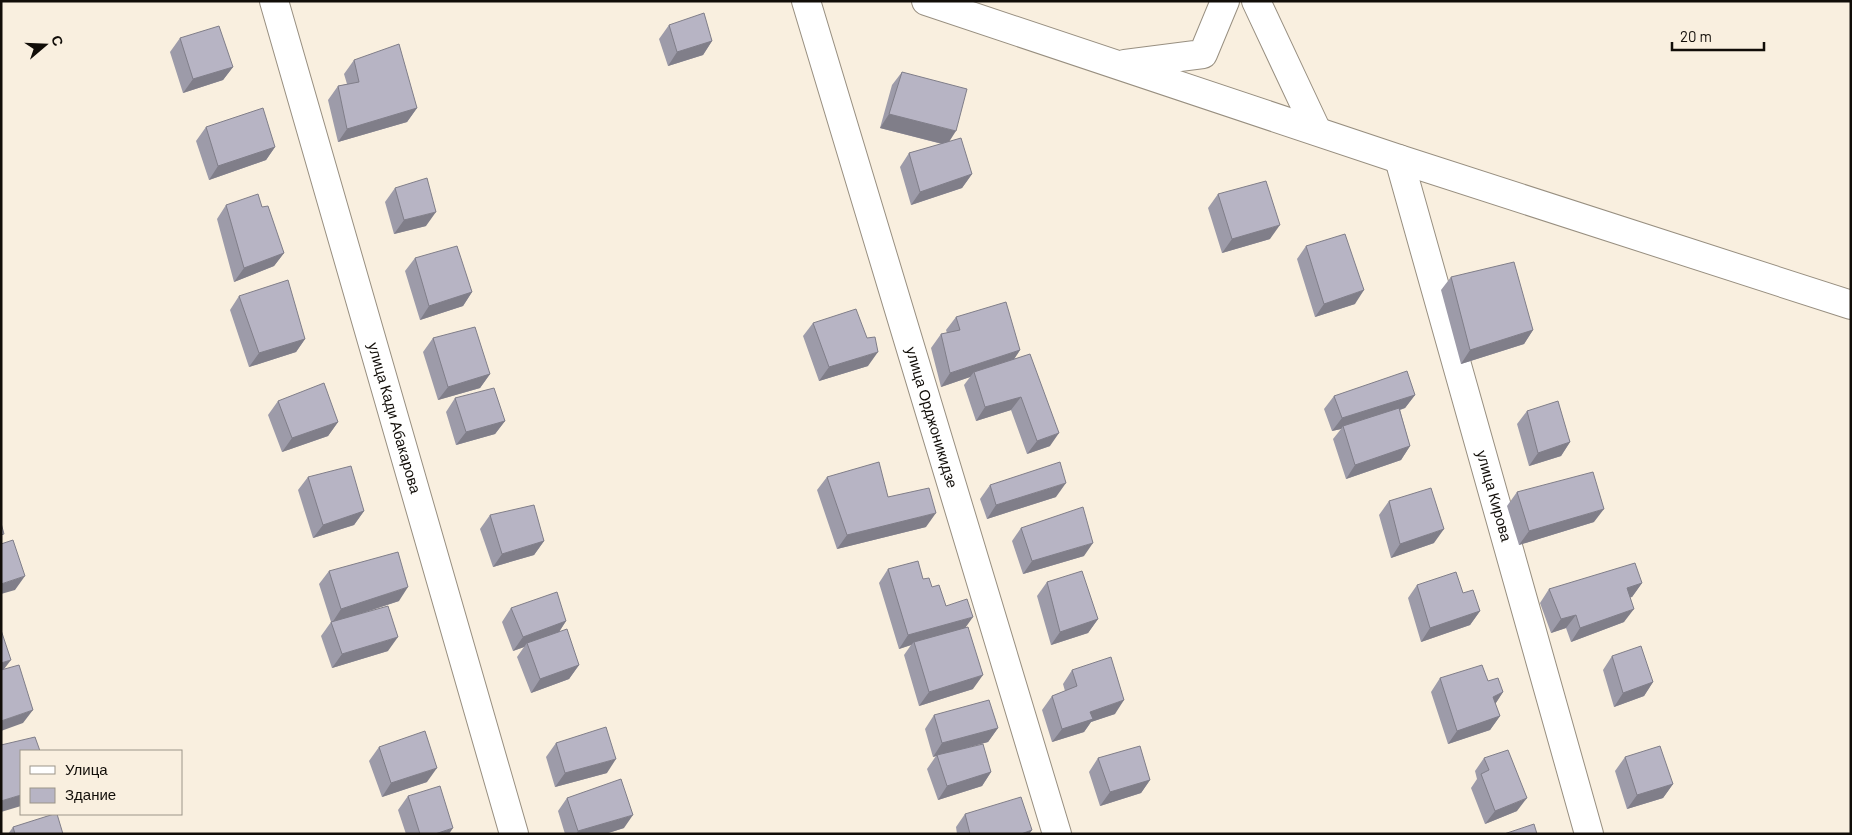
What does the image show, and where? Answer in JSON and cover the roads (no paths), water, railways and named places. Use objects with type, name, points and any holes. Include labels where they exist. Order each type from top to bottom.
[{"type":"street","name":"улица Кади Абакарова","points":[[274,1],[514,834]]},
{"type":"street","name":"улица Орджоникидзе","points":[[806,1],[1057,834]]},
{"type":"street","points":[[926,1],[1399,159],[1851,304]]},
{"type":"street","points":[[1117,64],[1203,54],[1225,1]]},
{"type":"street","points":[[1256,1],[1317,131]]},
{"type":"street","name":"улица Кирова","points":[[1399,159],[1589,834]]}]
